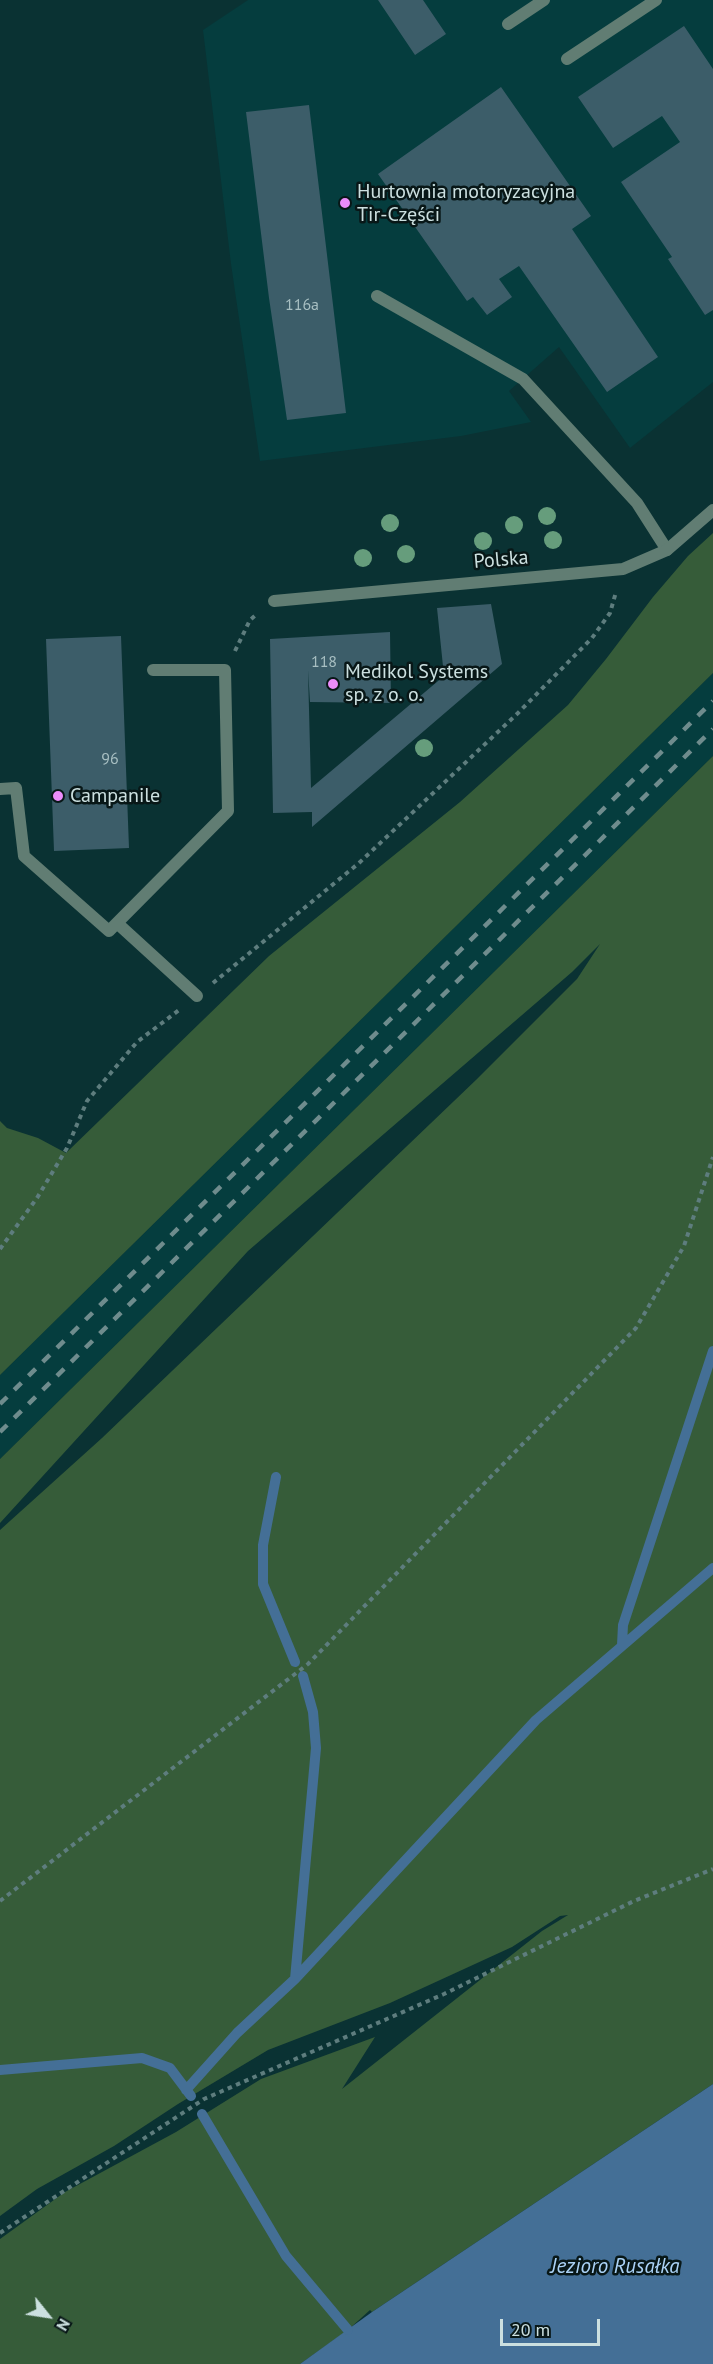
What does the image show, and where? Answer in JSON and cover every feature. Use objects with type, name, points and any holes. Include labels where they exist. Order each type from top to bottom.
[{"type":"street","points":[[508,24],[544,0]]},
{"type":"street","points":[[567,59],[656,0]]},
{"type":"street","points":[[377,296],[523,379],[637,503],[667,550]]},
{"type":"street","name":"Polska","points":[[274,600],[623,569],[667,550],[713,510]]},
{"type":"street","points":[[0,789],[16,788],[24,856],[109,931],[228,811],[225,670],[153,670]]},
{"type":"street","points":[[117,923],[197,996]]},
{"type":"path","points":[[0,1249],[37,1198],[67,1148],[87,1101],[137,1042],[197,996],[359,863],[526,705],[598,630],[610,613],[623,569]]},
{"type":"path","points":[[225,670],[250,620],[274,600]]},
{"type":"path","points":[[0,1901],[308,1664],[636,1328],[684,1246],[713,1157]]},
{"type":"path","points":[[0,2233],[204,2099],[444,1994],[634,1901],[713,1869]]},
{"type":"shaded area","points":[[248,0],[713,0],[713,382],[630,448],[559,347],[509,391],[531,422],[461,436],[260,461],[231,264],[203,30]]},
{"type":"shaded area","points":[[713,673],[713,756],[0,1459],[0,1375]]},
{"type":"green space","points":[[713,533],[713,673],[0,1375],[0,1121],[7,1128],[38,1138],[66,1153],[269,956],[460,802],[568,705],[653,597],[688,556]]},
{"type":"green space","points":[[713,756],[713,2084],[372,2312],[370,2310],[348,2330],[300,2364],[0,2364],[0,2239],[65,2192],[176,2132],[261,2079],[375,2037],[342,2089],[542,1931],[568,1915],[560,1916],[512,1947],[390,2003],[268,2050],[114,2146],[37,2189],[0,2216],[0,1530],[102,1438],[477,1079],[577,979],[600,944],[572,972],[248,1251],[0,1523],[0,1459]]},
{"type":"water","name":"Jezioro Rusałka","points":[[713,2084],[713,2364],[300,2364],[372,2312]]},
{"type":"building","points":[[378,0],[423,0],[446,34],[415,55]]},
{"type":"building","points":[[684,26],[713,69],[713,310],[705,315],[668,259],[672,257],[621,182],[680,142],[662,116],[613,148],[578,97]]},
{"type":"building","points":[[501,87],[591,216],[572,229],[658,357],[607,392],[519,266],[499,279],[512,297],[487,315],[473,297],[467,301],[378,174]]},
{"type":"building","points":[[309,105],[346,413],[287,420],[246,112]]},
{"type":"building","points":[[491,604],[502,664],[312,827],[312,812],[273,813],[270,639],[390,632],[391,703],[310,702],[308,670],[311,788],[444,676],[437,608]]},
{"type":"building","points":[[121,636],[129,848],[54,851],[46,639]]},
{"type":"waterway","points":[[622,1645],[623,1625],[713,1351]]},
{"type":"waterway","points":[[276,1477],[263,1545],[263,1584],[295,1662]]},
{"type":"waterway","points":[[186,2090],[237,2033],[295,1979],[536,1720],[713,1568]]},
{"type":"waterway","points":[[295,1979],[316,1748],[313,1712],[303,1676]]},
{"type":"waterway","points":[[0,2070],[142,2058],[170,2068],[191,2096]]},
{"type":"waterway","points":[[202,2114],[286,2256],[348,2330]]},
{"type":"railway","points":[[0,1404],[713,701]]},
{"type":"railway","points":[[0,1432],[713,729]]},
{"type":"place","name":"Hurtownia motoryzacyjna Tir-Części","points":[[345,203]]},
{"type":"place","name":"Medikol Systems sp. z o. o.","points":[[333,684]]},
{"type":"place","name":"Campanile","points":[[58,796]]}]
